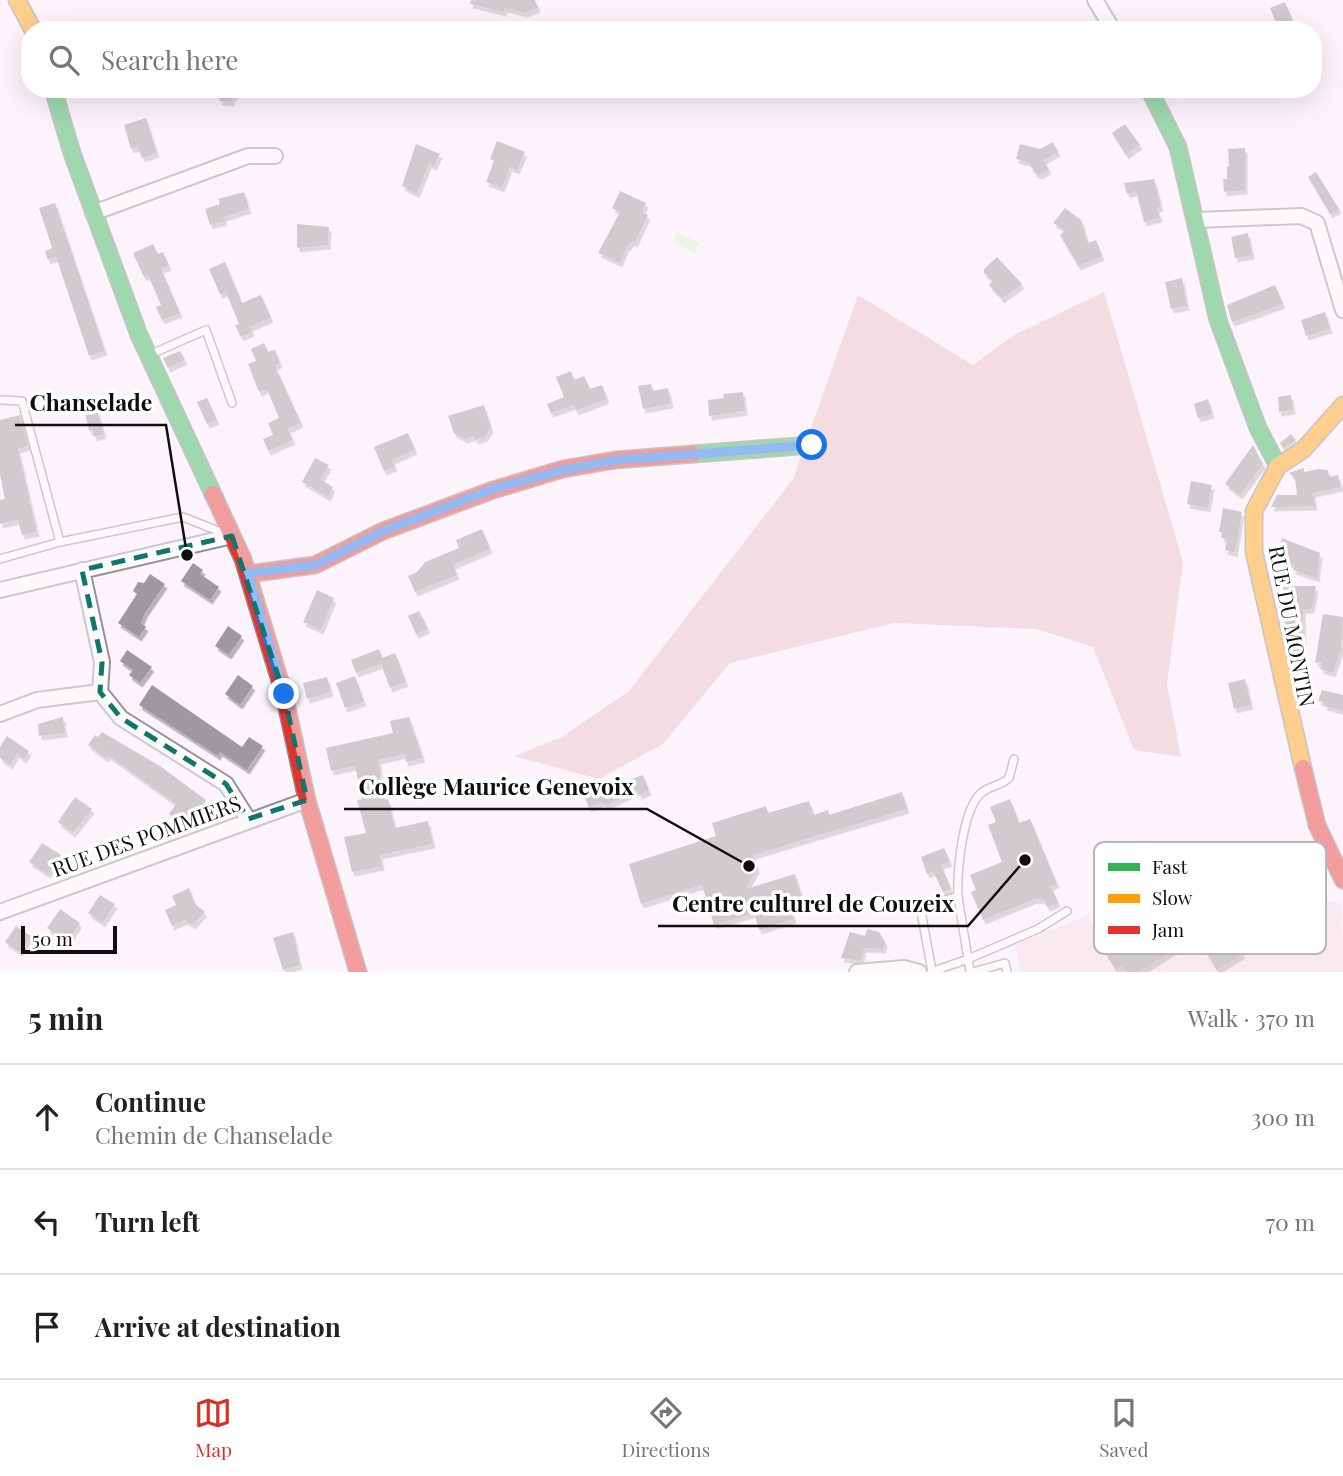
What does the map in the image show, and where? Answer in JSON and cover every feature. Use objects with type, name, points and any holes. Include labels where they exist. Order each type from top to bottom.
[{"type":"street","points":[[17,0],[28,21]]},
{"type":"street","points":[[1096,1],[1108,21]]},
{"type":"street","points":[[56,98],[93,213],[149,355],[248,573],[284,694],[307,800],[358,972]]},
{"type":"street","points":[[1154,98],[1178,146],[1218,320],[1258,428],[1279,466]]},
{"type":"street","points":[[93,213],[248,156],[275,156]]},
{"type":"street","points":[[1197,220],[1301,216],[1311,219],[1317,223],[1343,310]]},
{"type":"street","name":"RUE DU MONTIN","points":[[1325,842],[1317,825],[1282,684],[1254,552],[1254,511],[1279,466],[1303,450],[1343,405]]},
{"type":"street","points":[[248,573],[315,565],[383,531],[493,489],[563,470],[615,460],[812,445]]},
{"type":"street","points":[[0,590],[232,537]]},
{"type":"street","points":[[82,570],[102,662],[100,692],[121,718],[226,785],[248,819]]},
{"type":"street","points":[[0,714],[37,700],[100,692]]},
{"type":"street","name":"RUE DES POMMIERS","points":[[0,912],[248,819],[307,800]]},
{"type":"street","name":"RUE DU MONTIN","points":[[1326,844],[1343,880]]},
{"type":"street","points":[[857,972],[904,968],[919,972]]},
{"type":"lane","points":[[149,355],[206,330],[232,403]]},
{"type":"lane","points":[[0,400],[22,401],[60,542]]},
{"type":"lane","points":[[0,559],[60,542],[183,517],[232,537]]},
{"type":"lane","points":[[1007,972],[1005,963],[972,972],[958,897],[960,862],[972,806],[985,790],[1009,778],[1014,759]]},
{"type":"lane","points":[[958,897],[920,905],[931,972],[968,960],[1038,929],[1067,911]]},
{"type":"highlighted area","points":[[232,536],[284,694],[307,800],[248,819],[226,784],[121,718],[100,692],[102,662],[82,570]]},
{"type":"shaded area","points":[[677,232],[700,243],[695,253],[673,242]]},
{"type":"shaded area","points":[[1104,292],[1183,562],[1167,684],[1181,757],[1134,750],[1093,647],[1036,629],[894,623],[730,663],[663,744],[599,779],[514,756],[562,737],[629,691],[793,479],[858,295],[973,365],[1014,335]]},
{"type":"shaded area","points":[[1326,900],[1342,904],[1343,972],[1021,972],[1015,945],[1088,915],[1094,930],[1094,954],[1326,954]]},
{"type":"building","points":[[471,0],[535,0],[538,8],[525,13],[505,8],[504,12],[470,4]]},
{"type":"building","points":[[1285,2],[1293,21],[1275,21],[1270,8]]},
{"type":"building","points":[[220,98],[233,98],[232,102],[219,101]]},
{"type":"building","points":[[146,118],[157,153],[142,158],[138,147],[131,149],[124,125]]},
{"type":"building","points":[[1125,124],[1140,145],[1126,155],[1112,133]]},
{"type":"building","points":[[497,141],[525,152],[517,170],[510,167],[502,188],[486,182],[494,161],[490,159]]},
{"type":"building","points":[[1053,142],[1058,152],[1044,160],[1049,170],[1040,175],[1035,173],[1029,163],[1016,159],[1020,144],[1040,149]]},
{"type":"building","points":[[416,144],[440,154],[434,166],[429,164],[417,194],[402,186]]},
{"type":"building","points":[[1245,148],[1245,190],[1224,192],[1223,179],[1227,179],[1229,166],[1228,149]]},
{"type":"building","points":[[1316,172],[1339,209],[1330,214],[1308,177]]},
{"type":"building","points":[[1154,179],[1161,207],[1157,208],[1160,218],[1144,222],[1136,191],[1127,194],[1124,183]]},
{"type":"building","points":[[620,191],[646,203],[642,212],[648,215],[635,243],[632,242],[626,248],[620,263],[598,253],[620,212],[612,208]]},
{"type":"building","points":[[244,192],[249,209],[210,225],[205,209],[220,204],[218,199]]},
{"type":"building","points":[[55,203],[105,351],[89,356],[56,257],[48,260],[45,251],[52,248],[39,208]]},
{"type":"building","points":[[1065,208],[1081,220],[1088,243],[1096,240],[1102,256],[1078,266],[1060,235],[1065,230],[1053,223]]},
{"type":"building","points":[[297,224],[329,227],[328,245],[297,248]]},
{"type":"building","points":[[1248,233],[1252,255],[1235,258],[1231,237]]},
{"type":"building","points":[[153,244],[158,254],[163,252],[169,266],[161,269],[180,313],[162,320],[156,307],[161,305],[148,275],[144,277],[133,253]]},
{"type":"building","points":[[997,257],[1022,284],[1002,299],[989,285],[993,281],[984,273],[984,269]]},
{"type":"building","points":[[225,262],[242,303],[261,295],[271,318],[250,327],[252,332],[241,337],[235,325],[239,324],[226,292],[220,294],[209,269]]},
{"type":"building","points":[[1182,278],[1187,306],[1171,309],[1165,282]]},
{"type":"building","points":[[1275,285],[1283,304],[1232,322],[1227,305]]},
{"type":"building","points":[[1325,312],[1330,329],[1306,336],[1301,320]]},
{"type":"building","points":[[264,343],[268,352],[275,350],[280,363],[275,366],[301,423],[288,429],[293,440],[268,451],[263,439],[273,435],[268,423],[279,418],[267,389],[259,392],[248,364],[256,361],[251,349]]},
{"type":"building","points":[[180,351],[185,360],[168,368],[163,358]]},
{"type":"building","points":[[571,371],[574,380],[584,376],[590,389],[602,385],[607,399],[576,411],[574,405],[551,413],[547,404],[564,397],[556,377]]},
{"type":"building","points":[[651,384],[653,391],[668,388],[671,404],[643,409],[638,386]]},
{"type":"building","points":[[743,392],[745,411],[709,416],[708,400],[724,398],[723,394]]},
{"type":"building","points":[[1291,395],[1293,410],[1279,412],[1278,397]]},
{"type":"building","points":[[207,398],[217,420],[207,424],[197,402]]},
{"type":"building","points":[[1208,399],[1212,414],[1198,418],[1194,404]]},
{"type":"building","points":[[94,400],[104,434],[94,437],[93,430],[89,431],[83,403]]},
{"type":"building","points":[[484,405],[491,428],[485,437],[465,439],[454,433],[448,416]]},
{"type":"building","points":[[20,415],[28,446],[18,449],[37,532],[22,535],[18,520],[0,524],[0,500],[5,499],[0,475],[0,420]]},
{"type":"building","points":[[408,433],[415,450],[392,460],[395,467],[384,471],[374,447]]},
{"type":"building","points":[[1291,434],[1296,440],[1283,448],[1280,443]]},
{"type":"building","points":[[1253,445],[1263,464],[1240,495],[1225,484]]},
{"type":"building","points":[[315,458],[329,465],[321,480],[333,487],[328,497],[302,482]]},
{"type":"building","points":[[1304,468],[1304,472],[1319,469],[1328,470],[1329,477],[1338,475],[1341,487],[1313,493],[1315,506],[1271,507],[1277,495],[1297,495],[1295,478],[1289,473]]},
{"type":"building","points":[[1191,481],[1212,485],[1208,508],[1187,504]]},
{"type":"building","points":[[1223,508],[1242,512],[1235,553],[1225,550],[1227,539],[1221,538],[1222,532],[1219,532]]},
{"type":"building","points":[[482,529],[490,549],[453,565],[457,575],[415,592],[408,576],[417,572],[425,562],[459,548],[456,540]]},
{"type":"building","points":[[1282,538],[1320,553],[1317,578],[1293,570],[1295,565],[1275,558]]},
{"type":"building","points":[[193,563],[203,570],[200,574],[219,587],[210,600],[181,581]]},
{"type":"building","points":[[150,574],[165,584],[145,613],[141,623],[146,627],[139,637],[118,623],[137,594],[133,591],[138,582],[144,583]]},
{"type":"building","points":[[1284,586],[1316,586],[1312,609],[1303,609],[1304,663],[1290,664],[1282,608],[1279,608]]},
{"type":"building","points":[[317,590],[334,598],[321,630],[303,622]]},
{"type":"building","points":[[419,611],[428,629],[416,634],[408,616]]},
{"type":"building","points":[[1323,614],[1343,617],[1341,650],[1333,673],[1320,669],[1322,662],[1315,663]]},
{"type":"building","points":[[228,626],[242,636],[229,655],[215,646]]},
{"type":"building","points":[[379,649],[382,658],[395,653],[406,682],[390,688],[381,664],[356,673],[351,660]]},
{"type":"building","points":[[127,650],[152,667],[140,683],[129,675],[133,670],[120,661]]},
{"type":"building","points":[[238,675],[253,686],[240,705],[225,694]]},
{"type":"building","points":[[355,676],[364,702],[345,708],[336,683]]},
{"type":"building","points":[[327,677],[331,692],[307,699],[303,683]]},
{"type":"building","points":[[1245,679],[1251,705],[1234,709],[1228,683]]},
{"type":"building","points":[[152,685],[242,747],[249,737],[263,746],[247,770],[220,752],[218,756],[139,705]]},
{"type":"building","points":[[1322,690],[1343,695],[1343,711],[1324,706],[1325,702],[1318,701]]},
{"type":"building","points":[[63,717],[65,733],[39,736],[38,724]]},
{"type":"building","points":[[409,717],[423,758],[406,762],[404,754],[379,760],[381,790],[385,800],[388,799],[395,828],[428,821],[433,844],[380,855],[382,866],[352,872],[344,837],[366,833],[357,800],[362,799],[355,766],[331,771],[326,748],[393,733],[390,721]]},
{"type":"building","points":[[102,732],[160,766],[206,800],[198,813],[192,809],[182,823],[169,814],[176,804],[108,755],[106,758],[88,745],[95,735],[98,737]]},
{"type":"building","points":[[7,736],[29,751],[24,759],[17,754],[10,765],[0,758],[0,747]]},
{"type":"building","points":[[643,775],[649,791],[639,795],[638,791],[605,806],[603,802],[589,808],[582,792],[593,787],[595,792]]},
{"type":"building","points":[[902,792],[907,809],[753,855],[757,869],[746,889],[795,874],[803,902],[790,906],[794,919],[759,930],[754,913],[714,925],[702,885],[641,904],[629,864],[716,836],[712,823],[766,806],[768,813],[809,801],[814,815],[828,810],[829,815]]},
{"type":"building","points":[[75,797],[92,809],[73,833],[58,822]]},
{"type":"building","points":[[1010,799],[1019,823],[1030,819],[1057,884],[1051,886],[1058,903],[1047,907],[1044,900],[1035,899],[983,920],[971,892],[976,890],[970,875],[1002,862],[988,825],[996,822],[990,807]]},
{"type":"building","points":[[42,843],[61,855],[48,874],[29,862]]},
{"type":"building","points":[[944,848],[950,862],[941,865],[951,889],[943,892],[933,871],[927,874],[921,857]]},
{"type":"building","points":[[189,888],[195,904],[205,912],[193,925],[185,920],[172,926],[165,910],[176,905],[172,896]]},
{"type":"building","points":[[100,895],[115,904],[103,923],[88,913]]},
{"type":"building","points":[[60,909],[80,923],[67,942],[47,928]]},
{"type":"building","points":[[16,926],[31,936],[20,952],[5,942]]},
{"type":"building","points":[[867,929],[879,932],[885,942],[883,949],[864,948],[861,961],[841,958],[850,932],[865,936]]},
{"type":"building","points":[[293,932],[300,965],[283,970],[273,938]]},
{"type":"building","points":[[1106,954],[1168,954],[1139,972],[1125,972],[1122,966],[1116,970]]},
{"type":"building","points":[[1207,954],[1243,954],[1217,970]]},
{"type":"traffic: fast","points":[[56,98],[72,153],[139,335],[213,494]]},
{"type":"traffic: fast","points":[[1154,98],[1178,147],[1218,320],[1258,428],[1278,466]]},
{"type":"traffic: fast","points":[[693,454],[812,445]]},
{"type":"traffic: slow","points":[[17,0],[28,21]]},
{"type":"traffic: slow","points":[[1303,768],[1254,552],[1254,511],[1278,466],[1303,450],[1343,405]]},
{"type":"traffic: jam","points":[[248,574],[315,565],[383,531],[493,490],[563,469],[615,460],[693,454]]},
{"type":"traffic: jam","points":[[213,494],[243,559],[284,694],[307,800],[358,972]]},
{"type":"traffic: jam","points":[[1303,768],[1317,825],[1325,842]]},
{"type":"traffic: jam","points":[[1326,844],[1343,880]]},
{"type":"place","name":"Chanselade","points":[[187,555]]},
{"type":"place","name":"Centre culturel de Couzeix","points":[[1025,860]]},
{"type":"place","name":"Collège Maurice Genevoix","points":[[749,866]]},
{"type":"route","points":[[284,694],[248,573],[315,565],[383,531],[493,489],[563,470],[615,460],[812,445]]}]
